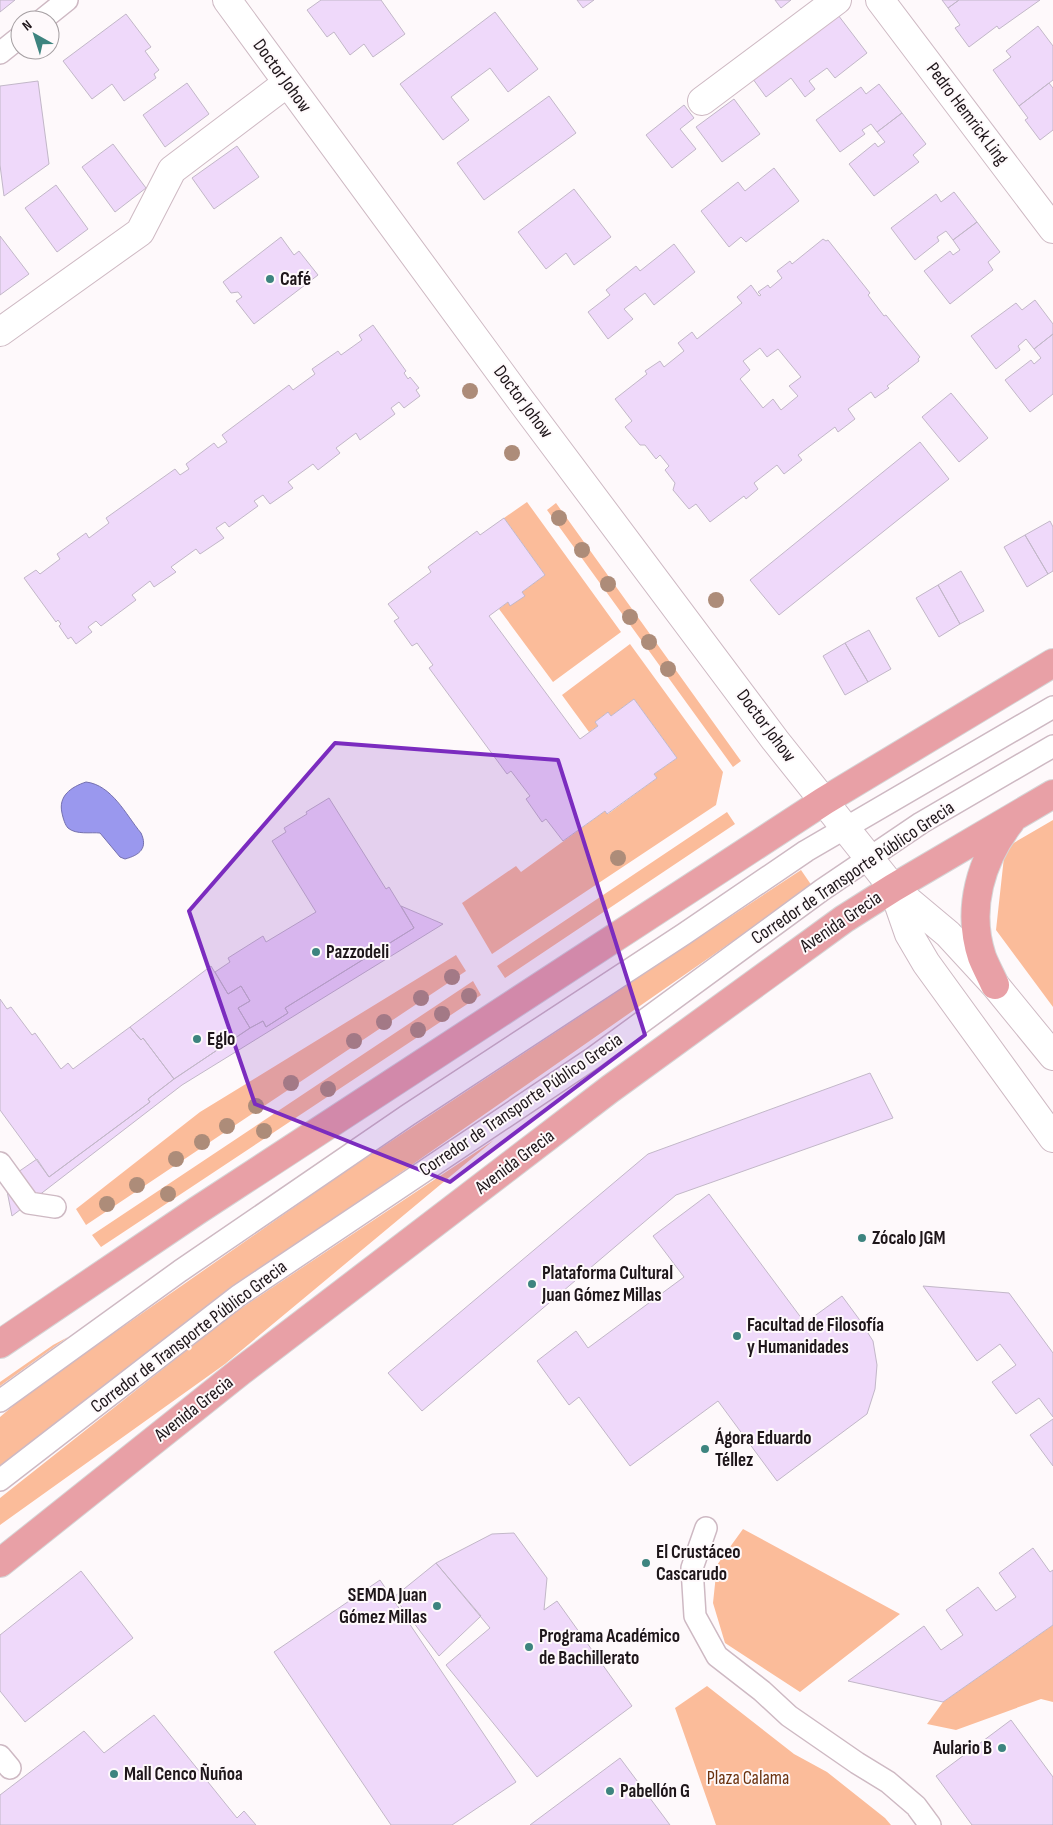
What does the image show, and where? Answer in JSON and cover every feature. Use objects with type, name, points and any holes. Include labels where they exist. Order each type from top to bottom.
[{"type":"main road","points":[[0,1344],[198,1210],[824,800],[1053,663]]},
{"type":"main road","name":"Avenida Grecia","points":[[0,1563],[241,1371],[610,1088],[844,919],[1053,794]]},
{"type":"main road","points":[[996,985],[982,957],[976,927],[976,896],[986,861],[999,837],[1015,816]]},
{"type":"street","points":[[702,101],[837,0]]},
{"type":"street","name":"Pedro Hemrick Ling","points":[[880,0],[1053,229]]},
{"type":"street","name":"Doctor Johow","points":[[229,1],[287,83],[513,390],[775,740],[893,888]]},
{"type":"street","points":[[0,332],[140,232],[172,170],[287,83]]},
{"type":"street","points":[[893,888],[948,934],[996,985],[1053,1056]]},
{"type":"street","points":[[893,888],[909,934],[926,963],[1053,1138]]},
{"type":"lane","points":[[55,10],[68,0]]},
{"type":"lane","points":[[0,53],[10,45]]},
{"type":"lane","name":"Corredor de Transporte Público Grecia","points":[[0,1402],[180,1271],[408,1115],[684,934],[806,851],[1053,707]]},
{"type":"lane","name":"Corredor de Transporte Público Grecia","points":[[0,1480],[238,1296],[593,1058],[822,890],[921,823],[1053,746]]},
{"type":"lane","points":[[0,1162],[29,1203],[55,1207]]},
{"type":"lane","points":[[706,1528],[692,1568],[695,1616],[717,1656],[762,1691],[789,1716],[888,1782],[916,1806],[930,1825]]},
{"type":"lane","points":[[0,1556],[40,1532]]},
{"type":"highlighted area","points":[[335,743],[558,760],[645,1035],[450,1182],[255,1104],[189,911]]},
{"type":"green space","points":[[527,502],[621,632],[553,682],[499,609],[508,602],[510,605],[522,592],[545,575],[504,518]]},
{"type":"green space","points":[[556,503],[741,761],[733,767],[547,510]]},
{"type":"green space","points":[[630,644],[723,772],[716,805],[492,954],[462,903],[516,866],[521,872],[605,811],[608,814],[657,778],[654,774],[677,758],[634,699],[611,716],[608,712],[595,722],[598,726],[589,732],[562,695]]},
{"type":"green space","points":[[727,812],[735,824],[505,978],[497,966]]},
{"type":"green space","points":[[1053,820],[1053,1007],[996,930],[1005,848]]},
{"type":"green space","points":[[801,870],[812,886],[314,1233],[0,1468],[0,1417],[28,1393],[343,1173]]},
{"type":"green space","points":[[456,955],[466,971],[86,1225],[76,1209],[200,1112]]},
{"type":"green space","points":[[473,981],[481,995],[101,1247],[92,1235]]},
{"type":"green space","points":[[494,1140],[225,1364],[0,1525],[0,1498],[231,1315]]},
{"type":"green space","points":[[68,1337],[0,1386],[0,1382],[53,1345]]},
{"type":"green space","points":[[743,1529],[900,1614],[800,1692],[725,1643],[713,1603],[717,1565]]},
{"type":"green space","points":[[1053,1625],[1053,1702],[1041,1699],[956,1730],[927,1724],[943,1702]]},
{"type":"green space","name":"Plaza Calama","points":[[707,1686],[794,1754],[827,1772],[885,1818],[891,1825],[716,1825],[675,1708]]},
{"type":"shaded area","points":[[86,782],[95,784],[111,795],[141,833],[144,843],[138,853],[125,859],[120,857],[100,833],[79,832],[67,827],[61,807],[64,797],[75,787]]},
{"type":"building","points":[[0,0],[15,0],[0,12]]},
{"type":"building","points":[[321,0],[381,0],[405,34],[373,57],[364,44],[350,55],[334,32],[327,37],[307,10]]},
{"type":"building","points":[[577,0],[594,0],[583,8]]},
{"type":"building","points":[[775,0],[791,0],[781,8]]},
{"type":"building","points":[[942,0],[959,0],[948,8]]},
{"type":"building","points":[[959,0],[1040,0],[999,29],[997,26],[969,47],[955,28],[960,25],[948,8]]},
{"type":"building","points":[[835,11],[867,53],[835,78],[827,68],[809,81],[815,89],[805,97],[791,78],[766,97],[750,75]]},
{"type":"building","points":[[495,12],[538,69],[508,92],[490,68],[451,97],[469,120],[443,140],[400,84]]},
{"type":"building","points":[[126,14],[151,47],[145,51],[159,70],[154,74],[156,78],[124,101],[112,84],[92,99],[63,61]]},
{"type":"building","points":[[1038,26],[1053,46],[1053,80],[1019,106],[993,70],[1011,57],[1006,51]]},
{"type":"building","points":[[38,81],[49,164],[4,196],[0,165],[0,86]]},
{"type":"building","points":[[187,83],[209,114],[165,147],[143,115]]},
{"type":"building","points":[[1049,83],[1053,88],[1053,130],[1040,140],[1025,120],[1028,118],[1019,106]]},
{"type":"building","points":[[879,84],[902,113],[877,132],[871,124],[862,130],[865,134],[840,152],[816,120],[861,87],[866,94]]},
{"type":"building","points":[[549,96],[576,133],[484,200],[457,163]]},
{"type":"building","points":[[734,99],[760,134],[722,162],[696,127]]},
{"type":"building","points":[[684,105],[694,118],[680,129],[696,149],[672,168],[646,135]]},
{"type":"building","points":[[902,113],[926,144],[913,155],[919,162],[874,196],[849,164],[875,143],[878,147],[885,142],[877,132]]},
{"type":"building","points":[[113,144],[146,188],[115,212],[82,167]]},
{"type":"building","points":[[237,146],[259,177],[214,209],[192,178]]},
{"type":"building","points":[[774,168],[799,201],[746,242],[741,237],[729,247],[701,211],[738,182],[745,191]]},
{"type":"building","points":[[56,185],[88,229],[57,252],[25,208]]},
{"type":"building","points":[[574,189],[611,237],[574,265],[566,253],[546,269],[518,232]]},
{"type":"building","points":[[954,192],[977,222],[953,240],[946,231],[937,237],[939,241],[915,260],[891,228],[936,194],[941,202]]},
{"type":"building","points":[[977,222],[1000,252],[988,262],[993,270],[950,304],[924,271],[950,251],[953,255],[960,250],[953,240]]},
{"type":"building","points":[[0,236],[29,274],[0,295]]},
{"type":"building","name":"Café","points":[[281,237],[294,255],[299,251],[318,275],[254,324],[236,301],[242,297],[238,292],[231,293],[223,282]]},
{"type":"building","points":[[823,239],[828,240],[870,293],[868,295],[884,316],[886,315],[920,357],[919,361],[875,398],[871,392],[848,409],[855,419],[838,432],[835,427],[798,455],[802,460],[784,474],[777,465],[754,483],[758,489],[746,499],[744,496],[710,522],[696,504],[689,509],[673,490],[675,483],[665,470],[669,466],[660,455],[656,459],[645,445],[640,445],[625,427],[632,421],[615,399],[647,374],[645,371],[660,361],[664,367],[684,351],[678,343],[692,332],[697,339],[742,303],[737,297],[751,285],[759,296],[761,295],[758,292],[768,285],[770,288],[782,278],[777,271],[790,261],[792,264]],"holes":[[[760,348],[767,357],[778,349],[801,377],[789,386],[798,396],[781,410],[773,399],[763,408],[740,379],[750,370],[743,361]]]},
{"type":"building","points":[[674,244],[695,272],[654,305],[645,293],[624,309],[633,319],[608,339],[588,312],[610,295],[606,290],[636,266],[640,271]]},
{"type":"building","points":[[1035,300],[1053,324],[1053,334],[1034,349],[1026,339],[1018,346],[1020,350],[996,369],[971,336],[1016,303],[1022,310]]},
{"type":"building","points":[[373,325],[406,371],[404,373],[408,379],[410,377],[419,388],[416,390],[420,396],[404,408],[399,402],[391,408],[395,414],[360,440],[356,433],[336,448],[340,453],[318,470],[313,464],[288,482],[293,488],[270,504],[263,495],[254,501],[258,506],[229,527],[225,522],[216,528],[224,538],[200,554],[196,549],[171,567],[176,572],[154,587],[150,581],[132,595],[136,600],[101,626],[96,621],[88,627],[92,632],[76,644],[71,637],[68,639],[59,626],[61,624],[58,620],[56,622],[24,578],[36,570],[40,574],[60,559],[57,554],[86,533],[89,538],[109,523],[106,518],[175,469],[180,475],[189,469],[186,464],[214,443],[218,448],[227,442],[222,435],[289,385],[293,390],[315,374],[312,369],[338,351],[341,355],[362,340],[359,335]]},
{"type":"building","points":[[1053,334],[1053,394],[1030,412],[1005,380],[1031,360],[1034,364],[1041,358],[1034,349]]},
{"type":"building","points":[[951,393],[988,438],[959,462],[922,417]]},
{"type":"building","points":[[920,442],[949,479],[779,615],[750,580]]},
{"type":"building","points":[[504,518],[545,575],[522,592],[525,596],[510,606],[508,602],[489,616],[580,739],[598,726],[595,722],[608,712],[611,716],[634,699],[677,758],[654,774],[657,778],[607,814],[605,811],[563,841],[546,819],[542,822],[526,799],[530,796],[511,771],[507,774],[429,668],[433,665],[417,643],[412,646],[394,621],[399,618],[388,604],[431,572],[428,567],[477,531],[480,535]]},
{"type":"building","points":[[1050,521],[1053,527],[1053,571],[1048,574],[1025,535]]},
{"type":"building","points":[[1025,535],[1048,574],[1027,587],[1004,547]]},
{"type":"building","points":[[961,571],[984,611],[960,624],[938,585]]},
{"type":"building","points":[[938,585],[960,624],[939,637],[916,598]]},
{"type":"building","points":[[869,630],[891,669],[868,682],[845,643]]},
{"type":"building","points":[[845,643],[868,682],[845,695],[823,656]]},
{"type":"building","points":[[329,798],[386,889],[389,887],[414,928],[285,1008],[288,1013],[266,1027],[263,1021],[250,1028],[238,1008],[250,1001],[241,986],[228,994],[215,972],[230,962],[228,958],[263,936],[266,942],[316,912],[272,841],[286,832],[284,828]]},
{"type":"building","points":[[401,906],[443,924],[182,1085],[12,1216],[5,1181],[37,1159],[49,1177],[150,1102],[148,1099],[174,1079],[250,1028],[263,1021],[266,1027],[288,1013],[285,1008],[414,928]]},
{"type":"building","points":[[211,966],[228,994],[241,986],[250,1001],[238,1008],[250,1028],[174,1079],[143,1038],[141,1040],[130,1027]]},
{"type":"building","points":[[0,999],[7,1009],[11,1007],[32,1035],[35,1033],[61,1069],[68,1063],[73,1069],[130,1027],[141,1040],[143,1038],[174,1079],[148,1099],[150,1102],[49,1177],[0,1110]]},
{"type":"building","name":"Plataforma Cultural Juan Gómez Millas","points":[[870,1073],[893,1118],[676,1195],[422,1411],[388,1373],[648,1154]]},
{"type":"building","name":"Facultad de Filosofía y Humanidades","points":[[709,1194],[805,1323],[842,1296],[873,1341],[877,1365],[875,1389],[867,1414],[777,1481],[718,1401],[630,1466],[579,1397],[569,1405],[537,1361],[576,1331],[588,1348],[684,1277],[653,1236]]},
{"type":"building","name":"Facultad de Filosofía y Humanidades","points":[[923,1286],[1009,1293],[1053,1353],[1053,1417],[1039,1398],[1016,1414],[992,1382],[1016,1365],[1000,1344],[977,1361]]},
{"type":"building","points":[[1053,1419],[1053,1466],[1030,1435]]},
{"type":"building","name":"Programa Académico de Bachillerato","points":[[514,1533],[547,1578],[544,1610],[557,1601],[632,1706],[537,1777],[446,1665],[490,1628],[436,1563],[492,1534]]},
{"type":"building","points":[[1033,1548],[1050,1572],[1053,1570],[1053,1625],[943,1702],[848,1681],[924,1626],[941,1650],[963,1635],[946,1610],[978,1587],[996,1611],[1016,1597],[999,1573]]},
{"type":"building","name":"SEMDA Juan Gómez Millas","points":[[436,1563],[481,1616],[439,1656],[394,1597]]},
{"type":"building","points":[[81,1571],[133,1638],[25,1722],[0,1691],[0,1635]]},
{"type":"building","points":[[380,1580],[516,1782],[452,1825],[391,1825],[274,1652]]},
{"type":"building","name":"Mall Cenco Ñuñoa","points":[[154,1715],[237,1818],[244,1811],[256,1825],[0,1825],[0,1795],[84,1731],[104,1753]]},
{"type":"building","name":"Aulario B","points":[[1011,1720],[1053,1777],[1053,1825],[972,1825],[936,1776]]},
{"type":"building","name":"Pabellón G","points":[[620,1758],[670,1825],[530,1825]]},
{"type":"place","name":"Café","points":[[270,279]]},
{"type":"place","name":"Pazzodeli","points":[[316,952]]},
{"type":"place","name":"Eglo","points":[[197,1039]]},
{"type":"place","name":"Zócalo JGM","points":[[862,1238]]},
{"type":"place","name":"Plataforma Cultural Juan Gómez Millas","points":[[532,1284]]},
{"type":"place","name":"Facultad de Filosofía y Humanidades","points":[[737,1336]]},
{"type":"place","name":"Ágora Eduardo Téllez","points":[[705,1449]]},
{"type":"place","name":"El Crustáceo Cascarudo","points":[[646,1563]]},
{"type":"place","name":"SEMDA Juan Gómez Millas","points":[[437,1606]]},
{"type":"place","name":"Programa Académico de Bachillerato","points":[[529,1647]]},
{"type":"place","name":"Aulario B","points":[[1002,1748]]},
{"type":"place","name":"Mall Cenco Ñuñoa","points":[[114,1774]]},
{"type":"place","name":"Pabellón G","points":[[610,1791]]}]
